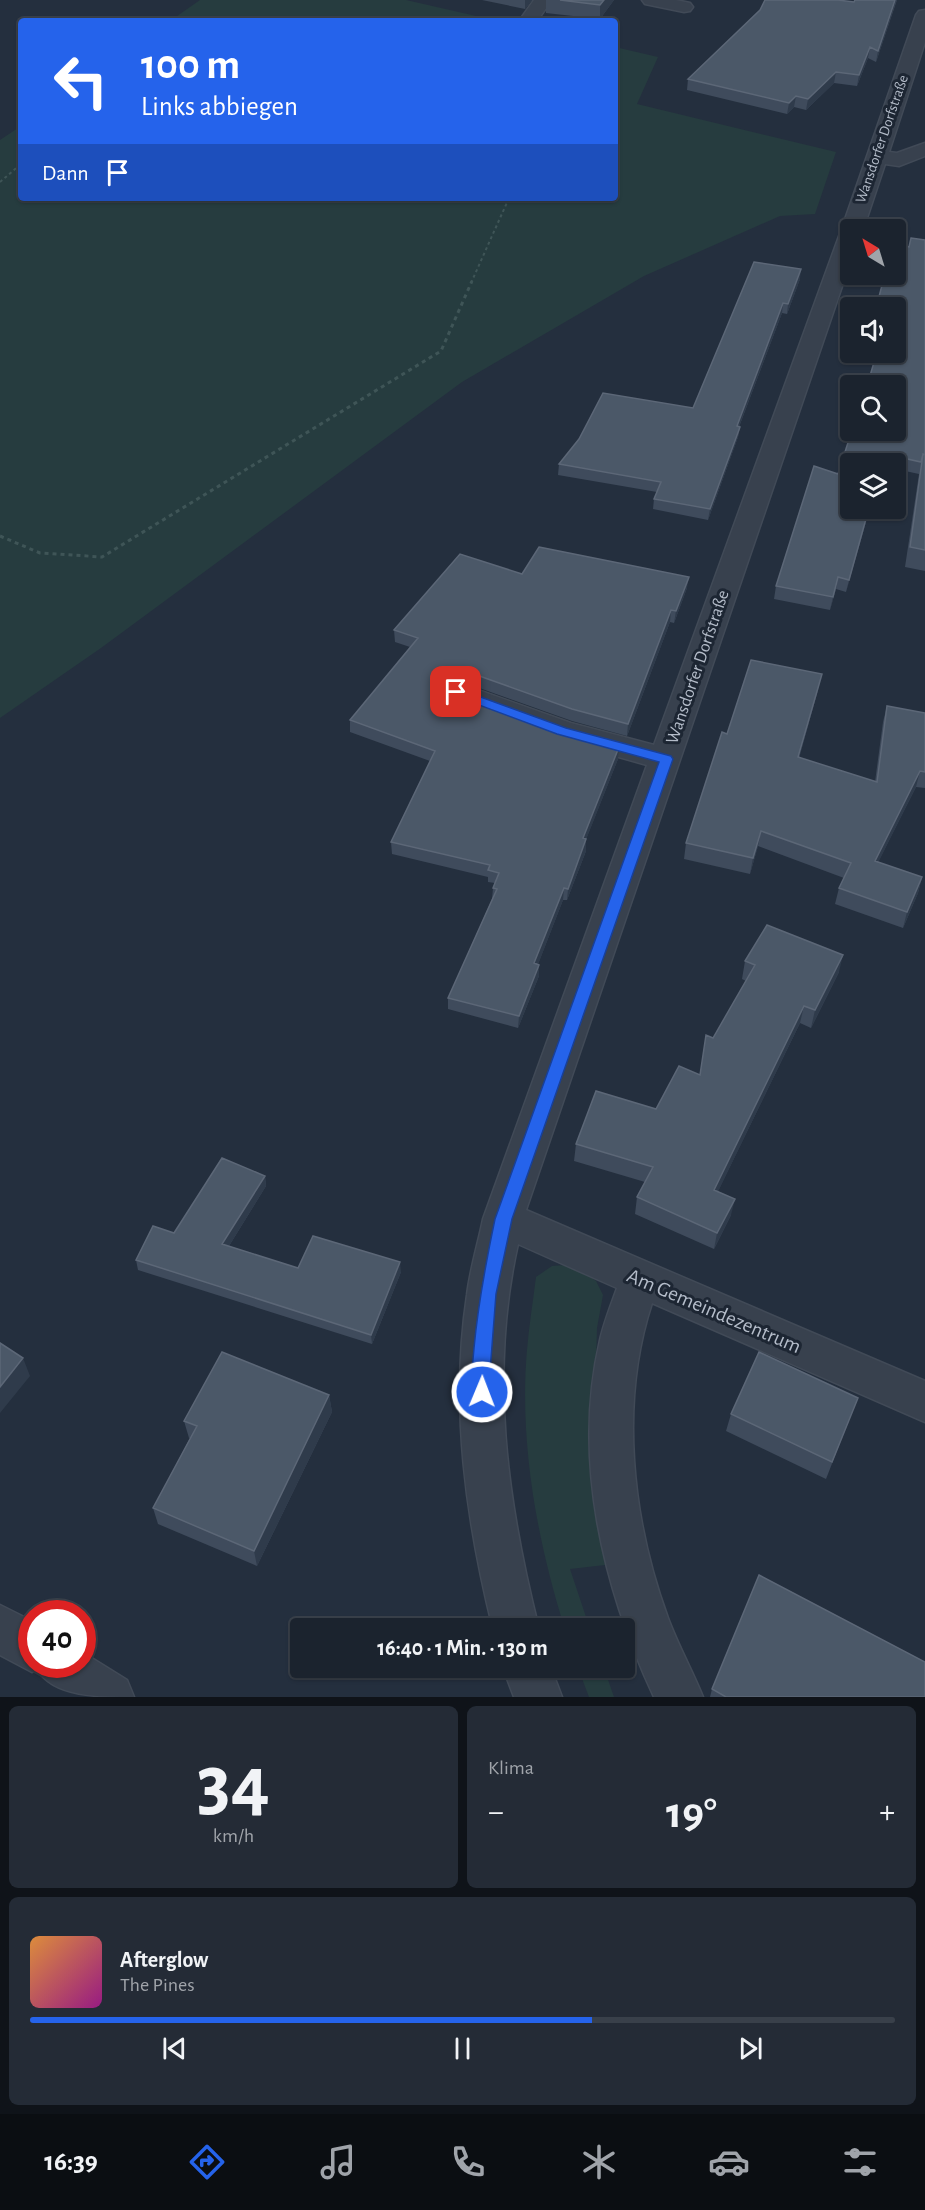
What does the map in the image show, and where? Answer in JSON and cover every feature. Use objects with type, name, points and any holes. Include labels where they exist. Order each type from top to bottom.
[{"type":"street","points":[[530,18],[543,0]]},
{"type":"street","points":[[651,0],[684,7]]},
{"type":"street","name":"Wansdorfer Dorfstraße","points":[[855,219],[925,15]]},
{"type":"street","points":[[876,156],[899,160],[925,149]]},
{"type":"street","name":"Wansdorfer Dorfstraße","points":[[513,1618],[500,1569],[484,1471],[481,1383],[488,1294],[503,1219],[840,262]]},
{"type":"street","points":[[456,692],[562,731],[666,759]]},
{"type":"street","name":"Am Gemeindezentrum","points":[[503,1219],[925,1402]]},
{"type":"street","points":[[640,1279],[619,1348],[611,1432],[623,1547],[640,1606],[664,1669],[679,1697]]},
{"type":"street","points":[[0,1628],[18,1639]]},
{"type":"street","points":[[80,1678],[110,1697]]},
{"type":"street","points":[[531,1678],[538,1697]]},
{"type":"path","points":[[0,182],[18,167]]},
{"type":"path","points":[[0,536],[40,553],[102,557],[441,351],[508,201]]},
{"type":"green space","points":[[200,0],[406,0],[485,18],[174,18]]},
{"type":"green space","points":[[618,48],[658,57],[637,104],[836,152],[815,214],[780,216],[644,276],[462,382],[101,648],[0,718],[0,140],[18,128],[18,201],[618,201]]},
{"type":"green space","points":[[566,1265],[579,1268],[596,1281],[603,1295],[597,1328],[594,1424],[605,1565],[570,1569],[586,1618],[562,1618],[546,1561],[528,1456],[525,1385],[536,1277],[552,1266]]},
{"type":"green space","points":[[582,1678],[607,1678],[614,1697],[589,1697]]},
{"type":"building","points":[[560,0],[604,0],[600,5]]},
{"type":"building","points":[[765,0],[854,2],[855,0],[895,0],[878,51],[870,47],[859,75],[836,72],[808,99],[796,96],[789,103],[688,79],[760,10]]},
{"type":"building","points":[[911,238],[925,240],[925,455],[923,454],[921,462],[906,459],[906,453],[845,453],[848,441],[906,441],[906,375],[870,375],[874,363],[906,363],[906,297],[879,297],[882,285],[906,285],[906,247],[909,247]]},
{"type":"building","points":[[754,262],[801,269],[788,304],[783,303],[737,426],[740,427],[710,509],[654,499],[661,482],[559,464],[579,439],[603,393],[693,408]]},
{"type":"building","points":[[923,454],[925,455],[925,550],[910,547]]},
{"type":"building","points":[[814,466],[838,474],[840,468],[840,519],[866,519],[849,580],[838,577],[833,597],[776,586]]},
{"type":"building","points":[[539,547],[689,577],[676,611],[671,610],[628,724],[572,709],[457,668],[444,671],[439,679],[444,689],[551,728],[619,747],[583,838],[586,839],[568,889],[564,888],[534,963],[539,965],[519,1016],[448,998],[497,889],[493,888],[499,873],[488,870],[490,865],[391,842],[435,751],[350,720],[418,638],[394,630],[460,554],[522,574]]},
{"type":"building","points":[[751,660],[822,674],[798,757],[877,782],[887,706],[925,713],[925,772],[920,771],[875,861],[922,877],[907,912],[839,888],[851,863],[761,831],[753,858],[686,843],[722,732],[727,734]]},
{"type":"building","points":[[767,925],[843,955],[815,1010],[804,1006],[714,1190],[735,1199],[717,1233],[637,1197],[653,1167],[576,1144],[596,1091],[656,1109],[679,1066],[700,1075],[706,1035],[713,1038],[755,965],[745,961]]},
{"type":"building","points":[[222,1158],[265,1176],[222,1244],[298,1268],[313,1236],[400,1262],[371,1335],[136,1260],[153,1226],[174,1233]]},
{"type":"building","points":[[0,1343],[23,1358],[0,1387]]},
{"type":"building","points":[[222,1352],[329,1395],[254,1551],[153,1508],[197,1426],[184,1421]]},
{"type":"building","points":[[759,1352],[858,1398],[832,1462],[731,1414]]},
{"type":"building","points":[[759,1575],[925,1662],[925,1697],[726,1697],[712,1689]]},
{"type":"route","points":[[456,692],[562,731],[666,759],[503,1219],[488,1294],[481,1372],[482,1392]]}]
